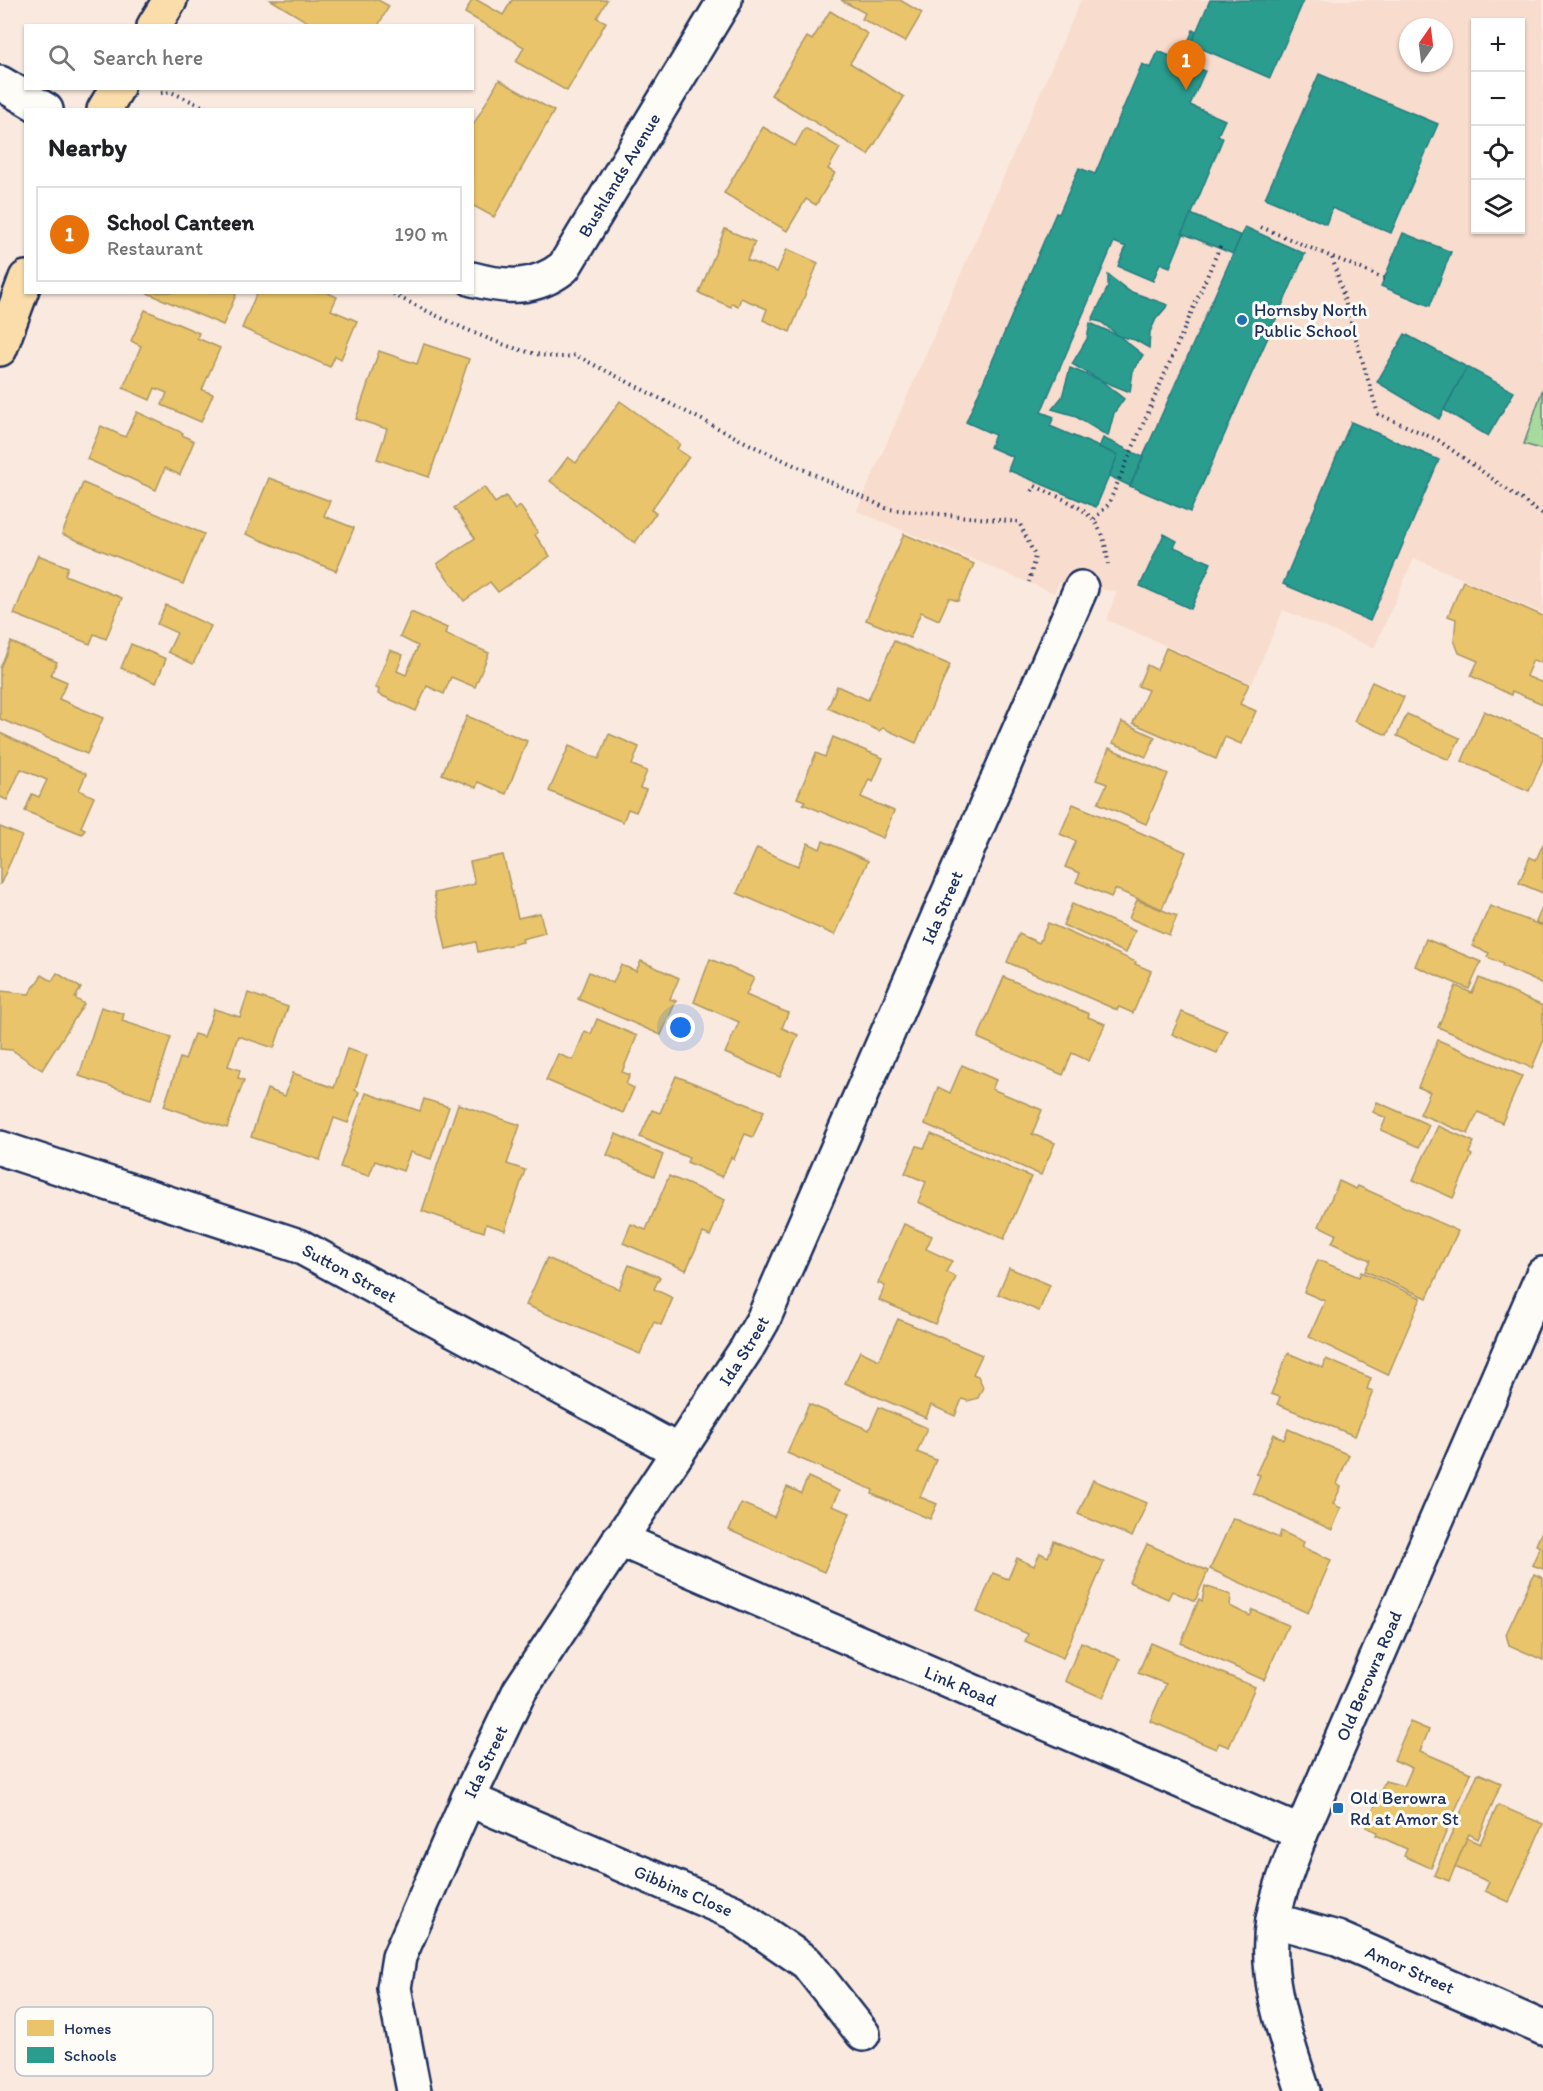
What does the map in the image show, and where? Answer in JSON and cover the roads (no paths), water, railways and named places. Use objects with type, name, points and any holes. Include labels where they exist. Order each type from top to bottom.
[{"type":"main road","points":[[155,24],[170,0]]},
{"type":"main road","points":[[105,108],[116,90]]},
{"type":"main road","points":[[0,349],[24,283]]},
{"type":"street","name":"Bushlands Avenue","points":[[474,279],[514,287],[550,278],[564,267],[725,0]]},
{"type":"street","points":[[0,83],[43,108]]},
{"type":"street","name":"Ida Street","points":[[414,2091],[394,1988],[399,1958],[468,1799],[520,1690],[747,1348],[763,1320],[1081,588]]},
{"type":"street","name":"Sutton Street","points":[[0,1148],[298,1246],[678,1451]]},
{"type":"street","name":"Old Berowra Road","points":[[1303,2091],[1272,1977],[1273,1920],[1301,1833],[1543,1274]]},
{"type":"street","name":"Link Road","points":[[619,1539],[1301,1833]]},
{"type":"street","name":"Gibbins Close","points":[[468,1799],[733,1912],[807,1963],[863,2034]]},
{"type":"street","name":"Amor Street","points":[[1273,1920],[1337,1938],[1543,2028]]},
{"type":"place","name":"School Canteen","points":[[1186,90]]},
{"type":"place","name":"Hornsby North Public School","points":[[1242,320]]},
{"type":"place","name":"Old Berowra Rd at Amor St","points":[[1338,1808]]}]
